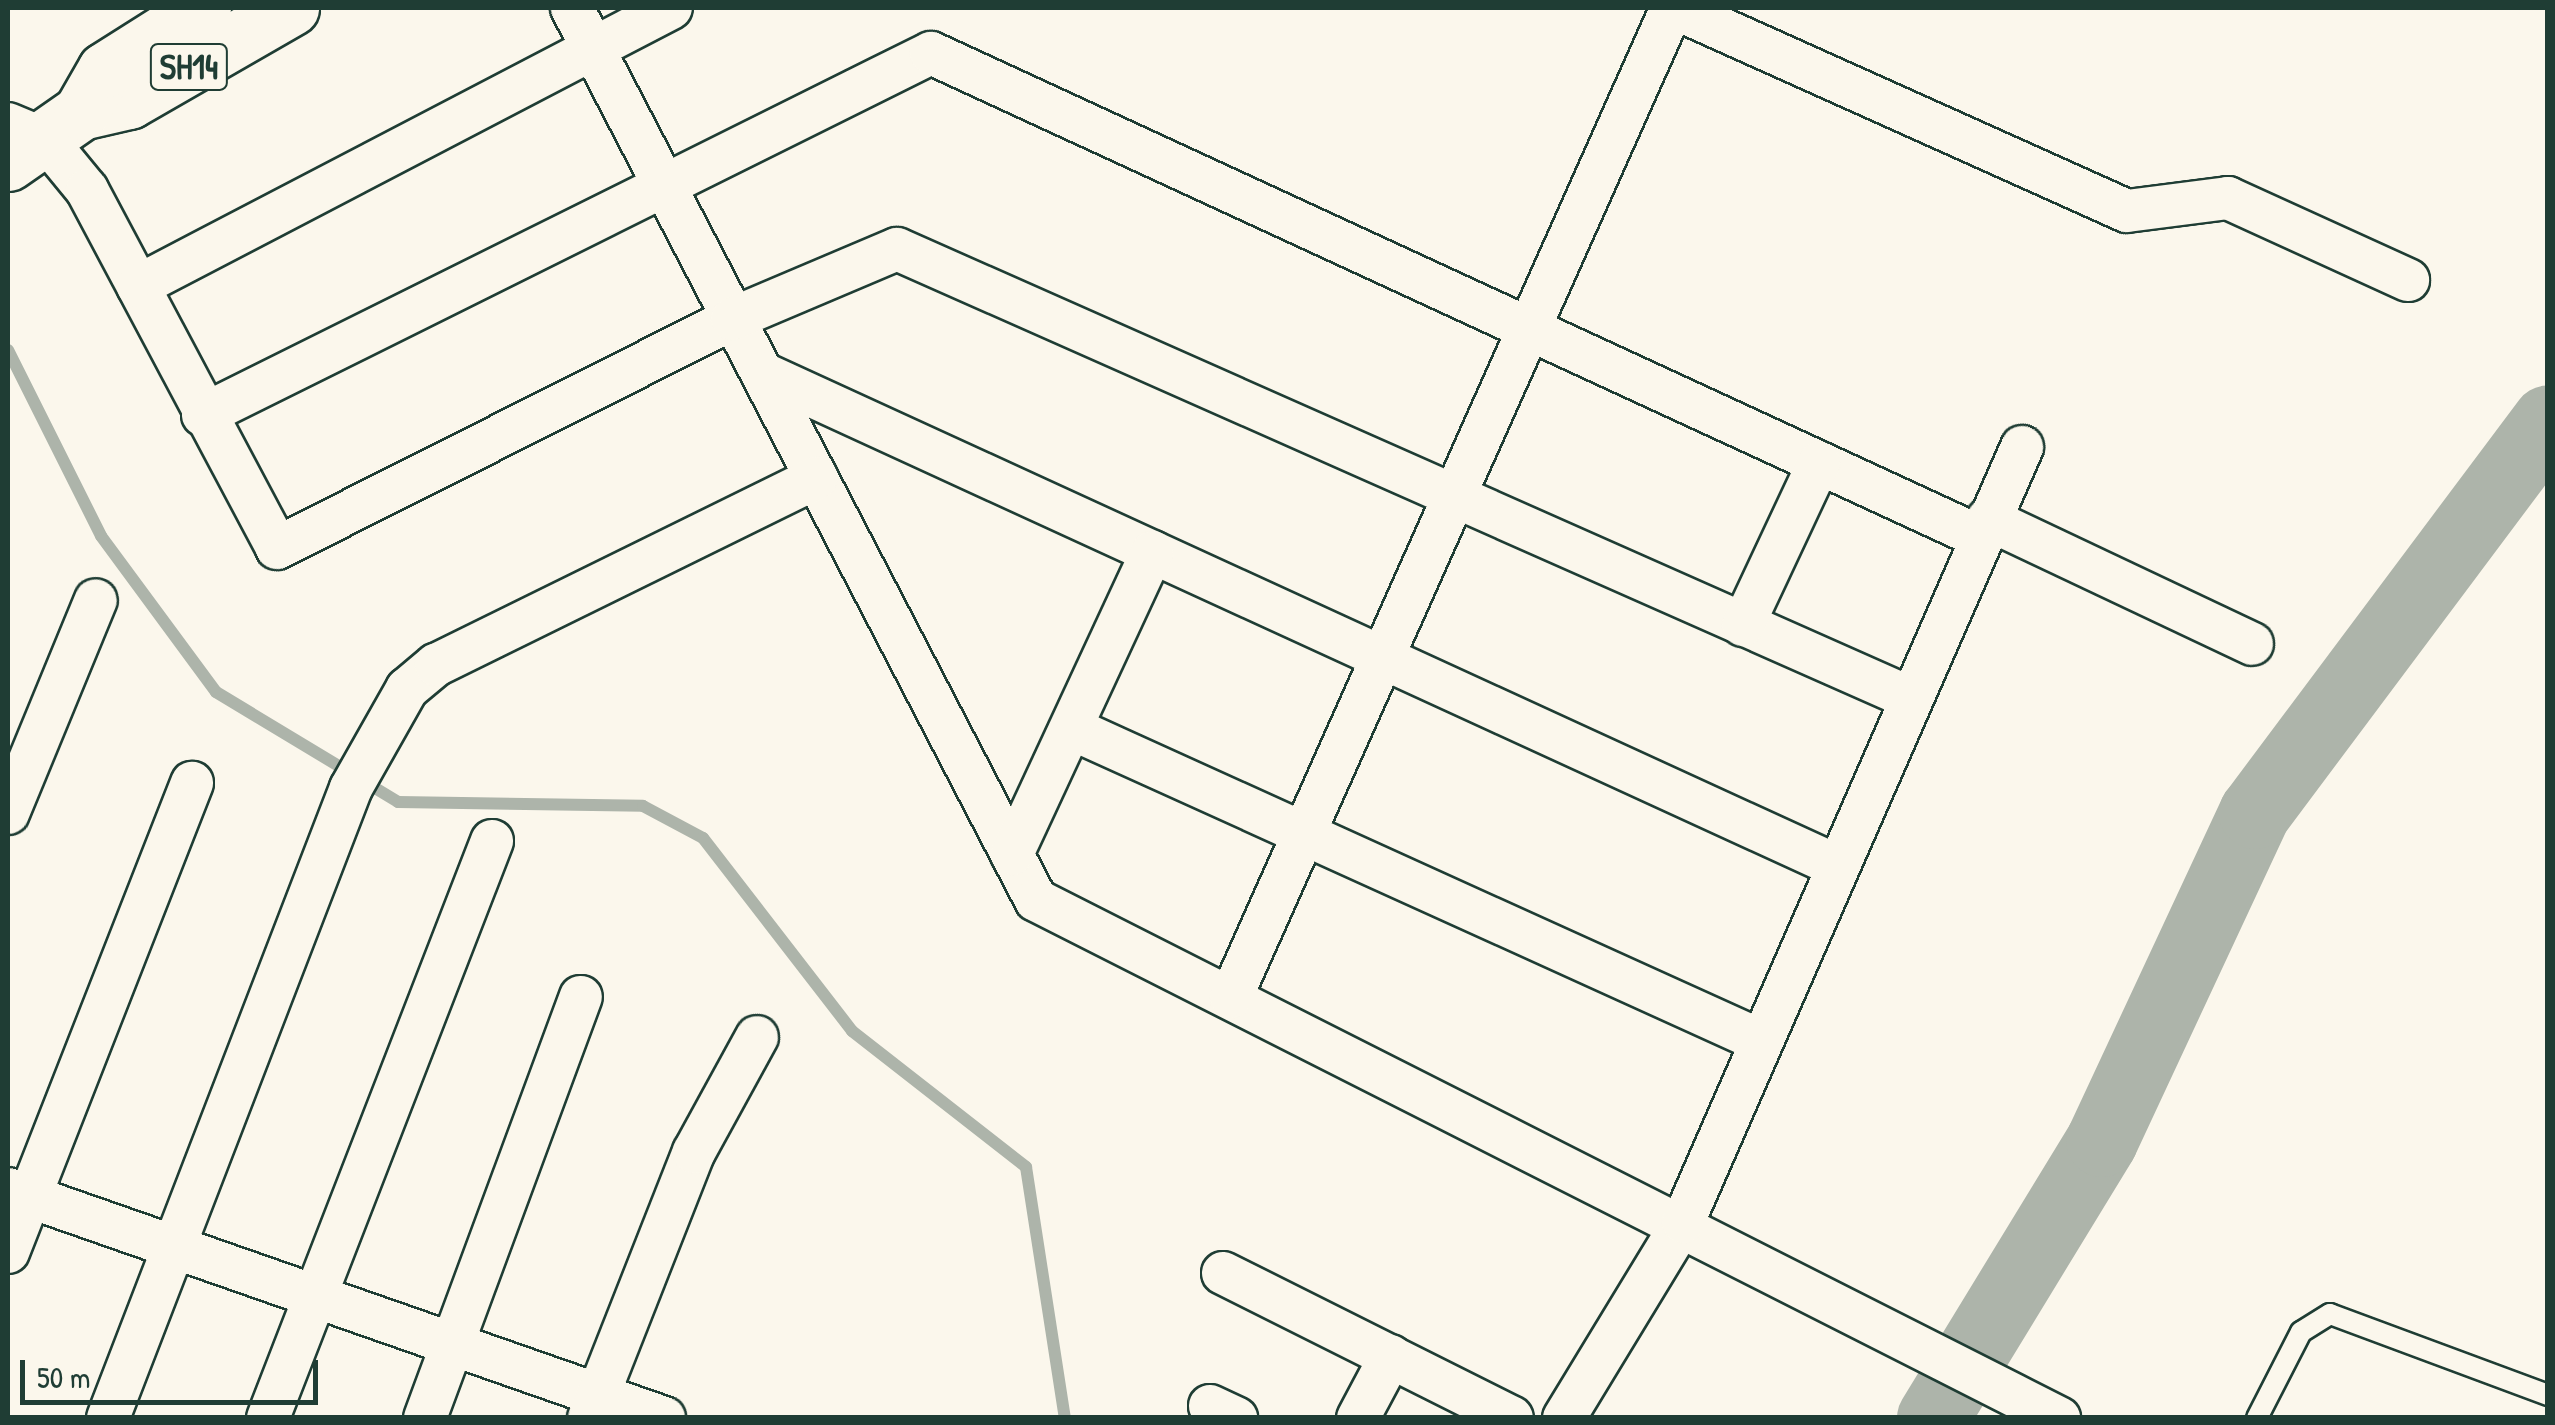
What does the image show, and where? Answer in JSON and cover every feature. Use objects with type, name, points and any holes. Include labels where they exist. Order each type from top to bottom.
[{"type":"main road","name":"SH14","points":[[35,135],[105,70],[203,8]]},
{"type":"main road","name":"SH14","points":[[35,135],[130,102],[291,8]]},
{"type":"street","points":[[572,8],[1036,900],[1683,1222],[2056,1416]]},
{"type":"street","points":[[138,286],[671,8]]},
{"type":"street","points":[[1231,997],[1300,832],[1383,657],[1523,326],[1673,8],[2127,211],[2228,198],[2408,280]]},
{"type":"street","points":[[203,415],[932,53],[1819,463],[1984,528],[2252,644]]},
{"type":"street","points":[[35,135],[87,190],[203,415],[277,548],[732,319],[881,253],[918,254],[1450,496],[1910,698]]},
{"type":"street","points":[[762,373],[1837,866]]},
{"type":"street","points":[[1564,1418],[1683,1222],[2022,447]]},
{"type":"street","points":[[1743,624],[1819,463]]},
{"type":"street","points":[[108,1418],[359,772],[406,689],[436,665],[816,478]]},
{"type":"street","points":[[1012,854],[1152,552]]},
{"type":"street","points":[[8,813],[96,600]]},
{"type":"street","points":[[1072,729],[1761,1042]]},
{"type":"street","points":[[8,1252],[17,1192],[192,783]]},
{"type":"street","points":[[268,1418],[492,841]]},
{"type":"street","points":[[425,1418],[580,997]]},
{"type":"street","points":[[593,1406],[694,1152],[757,1037]]},
{"type":"street","points":[[17,1192],[452,1345],[593,1406],[664,1418]]},
{"type":"street","points":[[1223,1273],[1512,1418]]},
{"type":"street","points":[[1358,1418],[1390,1356]]},
{"type":"lane","points":[[2257,1418],[2301,1332],[2330,1314],[2548,1395]]},
{"type":"waterway","points":[[8,350],[101,536],[216,692],[398,802],[643,806],[703,838],[852,1031],[1026,1167],[1065,1418]]},
{"type":"waterway","points":[[1933,1418],[2102,1141],[2255,813],[2548,422]]}]
